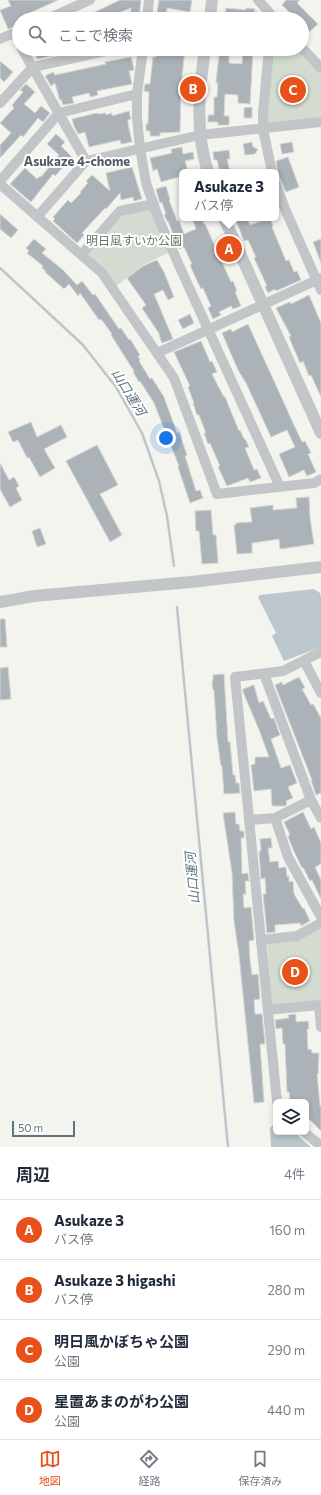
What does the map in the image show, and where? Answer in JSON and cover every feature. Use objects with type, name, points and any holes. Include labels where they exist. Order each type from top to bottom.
[{"type":"street","points":[[63,12],[90,0]]},
{"type":"street","points":[[148,12],[149,0]]},
{"type":"street","points":[[211,12],[212,0]]},
{"type":"street","points":[[258,0],[269,12]]},
{"type":"street","points":[[0,40],[12,35]]},
{"type":"street","points":[[309,55],[321,68]]},
{"type":"street","points":[[26,56],[86,161]]},
{"type":"street","points":[[0,104],[33,67],[82,56]]},
{"type":"street","points":[[142,56],[137,94],[137,118],[146,183],[159,220],[280,487]]},
{"type":"street","points":[[204,56],[200,86],[199,111],[200,135],[207,169]]},
{"type":"street","points":[[268,56],[263,129],[271,169]]},
{"type":"street","points":[[137,94],[59,113],[0,182],[37,217],[82,254],[102,273],[174,378],[217,494],[314,483],[321,480]]},
{"type":"street","points":[[37,217],[86,161],[200,135],[321,124]]},
{"type":"street","points":[[279,192],[285,209],[319,279],[321,290]]},
{"type":"street","points":[[82,254],[120,211],[154,204]]},
{"type":"street","points":[[225,221],[321,433]]},
{"type":"street","points":[[157,353],[319,279]]},
{"type":"street","points":[[0,602],[34,596],[206,580],[321,567]]},
{"type":"street","points":[[277,1099],[235,677],[283,671],[321,652]]},
{"type":"street","points":[[304,661],[321,693]]},
{"type":"street","points":[[264,674],[311,800],[321,818]]},
{"type":"street","points":[[249,820],[275,818],[311,800]]},
{"type":"street","points":[[275,818],[288,857],[321,917]]},
{"type":"street","points":[[261,940],[297,936],[321,923]]},
{"type":"street","points":[[268,1010],[319,1005],[321,1027]]},
{"type":"street","points":[[308,1135],[321,1146]]},
{"type":"green space","points":[[268,56],[309,56],[321,68],[321,122],[263,129]]},
{"type":"green space","name":"明日風すいか公園","points":[[150,207],[154,221],[168,253],[143,265],[115,287],[85,255],[125,214]]},
{"type":"green space","points":[[321,928],[321,1000],[272,1007],[267,944],[301,940]]},
{"type":"shaded area","points":[[314,589],[320,593],[321,597],[321,647],[284,661],[272,636],[276,633],[258,597],[260,595]]},
{"type":"shaded area","points":[[273,1125],[273,1135],[297,1135],[311,1147],[271,1147],[270,1128]]},
{"type":"building","points":[[8,0],[58,0],[32,12],[12,12],[12,28],[8,29],[0,10],[11,6]]},
{"type":"building","points":[[120,0],[141,0],[140,12],[131,12],[131,8],[121,12],[95,12]]},
{"type":"building","points":[[159,0],[192,0],[190,12],[167,8],[166,12],[157,12]]},
{"type":"building","points":[[286,0],[300,0],[297,3],[306,12],[289,12],[282,5]]},
{"type":"building","points":[[226,8],[246,10],[246,8],[255,9],[254,12],[226,12]]},
{"type":"building","points":[[309,15],[318,24],[309,32]]},
{"type":"building","points":[[36,56],[52,56],[37,59]]},
{"type":"building","points":[[184,56],[181,86],[180,132],[160,133],[160,136],[150,136],[150,131],[146,131],[146,124],[148,124],[149,92],[144,91],[145,84],[150,84],[153,57]]},
{"type":"building","points":[[219,56],[229,56],[229,63],[242,64],[243,56],[253,56],[250,104],[238,103],[238,95],[225,94],[224,116],[229,116],[229,125],[218,125],[218,122],[208,122],[208,115],[214,115],[214,97],[217,97],[218,83],[216,83]]},
{"type":"building","points":[[131,57],[134,69],[129,71],[132,84],[97,91],[98,95],[90,97],[89,93],[72,97],[74,103],[63,105],[61,99],[60,101],[55,83],[51,86],[45,76],[53,72],[55,75]]},
{"type":"building","points":[[0,61],[13,72],[4,82],[0,78]]},
{"type":"building","points":[[26,84],[35,92],[24,104],[35,113],[41,106],[50,113],[43,122],[38,118],[23,137],[21,135],[0,158],[0,145],[11,133],[0,123],[14,108],[12,105],[23,92],[20,90]]},
{"type":"building","points":[[252,107],[252,118],[244,118],[244,108]]},
{"type":"building","points":[[129,111],[131,119],[128,120],[128,124],[132,142],[121,144],[120,140],[89,147],[85,132],[78,134],[72,119],[97,113],[106,113],[106,115],[112,113],[112,116]]},
{"type":"building","points":[[56,134],[65,142],[61,146],[74,159],[66,167],[64,166],[55,176],[53,174],[31,202],[10,184],[25,168],[37,179],[40,176],[41,177],[59,155],[47,144]]},
{"type":"building","points":[[252,142],[253,147],[258,149],[255,154],[245,155],[243,144]]},
{"type":"building","points":[[292,142],[294,152],[282,154],[280,144]]},
{"type":"building","points":[[182,147],[183,154],[193,152],[194,159],[185,161],[187,169],[179,169],[179,177],[161,182],[157,169],[153,171],[150,158],[172,153],[171,149]]},
{"type":"building","points":[[229,150],[230,159],[227,159],[229,169],[219,169],[217,160],[214,160],[213,152]]},
{"type":"building","points":[[288,157],[299,187],[286,192],[279,176],[279,169],[277,169],[276,161]]},
{"type":"building","points":[[132,167],[142,199],[134,201],[133,197],[121,200],[120,193],[82,233],[84,235],[77,243],[53,221],[55,219],[53,217],[68,200],[71,203],[81,193],[80,192],[88,183],[86,181],[92,175],[110,191],[106,173]]},
{"type":"building","points":[[166,186],[169,200],[184,234],[196,229],[193,221],[202,221],[205,224],[231,282],[233,281],[237,291],[235,292],[241,306],[233,309],[231,306],[219,312],[221,315],[213,319],[208,308],[211,306],[203,288],[201,289],[198,283],[190,265],[192,264],[184,247],[179,249],[168,221],[164,215],[166,214],[162,202],[160,203],[156,189]]},
{"type":"building","points":[[0,214],[18,230],[11,238],[0,229]]},
{"type":"building","points":[[236,221],[248,221],[250,225],[261,221],[271,221],[272,227],[286,261],[289,260],[294,272],[297,271],[301,280],[268,293],[265,287],[267,286],[254,258],[256,257],[248,240],[244,241]]},
{"type":"building","points":[[34,239],[46,249],[42,253],[63,270],[77,285],[82,281],[93,295],[95,294],[119,329],[121,328],[129,340],[130,339],[140,355],[138,356],[139,361],[150,379],[152,378],[164,397],[187,455],[185,456],[196,491],[200,490],[203,498],[190,503],[178,467],[179,466],[154,403],[140,381],[139,382],[133,372],[134,371],[111,335],[112,334],[101,319],[99,320],[80,293],[78,296],[69,284],[64,289],[45,272],[46,271],[42,268],[43,266],[27,253],[29,251],[26,248]]},
{"type":"building","points":[[321,239],[321,263],[313,242]]},
{"type":"building","points":[[157,260],[164,272],[174,297],[168,300],[163,290],[154,294],[173,339],[162,343],[160,335],[142,308],[146,305],[127,278],[143,266]]},
{"type":"building","points":[[309,295],[321,323],[321,397],[311,375],[309,376],[303,361],[300,363],[289,337],[291,336],[276,308],[290,302],[291,304]]},
{"type":"building","points":[[190,314],[194,323],[183,329],[178,320]]},
{"type":"building","points":[[248,324],[302,442],[305,441],[311,453],[308,454],[316,472],[307,476],[304,470],[289,477],[279,454],[295,447],[287,430],[271,437],[246,383],[238,370],[222,333],[231,329],[232,332]]},
{"type":"building","points":[[201,341],[210,362],[212,361],[217,372],[212,374],[225,397],[239,431],[240,430],[249,447],[245,448],[254,470],[257,469],[261,478],[250,482],[248,478],[227,486],[218,467],[220,466],[210,443],[208,444],[204,433],[206,433],[199,415],[197,415],[188,387],[190,386],[174,352]]},
{"type":"building","points":[[31,422],[37,437],[61,425],[67,437],[44,449],[55,468],[40,477],[29,457],[27,458],[18,440],[13,442],[8,432]]},
{"type":"building","points":[[97,445],[118,485],[100,494],[122,535],[110,542],[66,461]]},
{"type":"building","points":[[0,463],[9,480],[14,477],[19,486],[16,488],[22,500],[10,507],[0,489]]},
{"type":"building","points":[[309,497],[310,518],[314,544],[280,549],[279,539],[252,543],[252,553],[237,554],[234,525],[236,525],[236,523],[252,522],[250,508],[273,505],[273,510],[297,508],[296,498]]},
{"type":"building","points":[[211,510],[213,535],[216,535],[218,563],[202,564],[199,531],[196,531],[195,511]]},
{"type":"building","points":[[40,528],[46,544],[37,547],[32,531]]},
{"type":"building","points":[[0,619],[5,619],[7,647],[0,647]]},
{"type":"building","points":[[8,667],[11,699],[0,700],[0,668]]},
{"type":"building","points":[[224,674],[228,742],[230,742],[233,775],[235,775],[236,783],[239,783],[240,793],[224,794],[212,681],[213,675]]},
{"type":"building","points":[[299,677],[305,688],[302,689],[311,705],[313,704],[321,718],[321,793],[316,795],[312,780],[275,685],[282,682],[283,685]]},
{"type":"building","points":[[254,685],[259,703],[263,701],[271,719],[274,718],[280,735],[271,739],[281,768],[290,765],[297,783],[288,787],[293,798],[286,801],[287,804],[285,806],[272,806],[271,789],[254,791],[251,765],[255,764],[255,757],[269,757],[243,692],[243,689]]},
{"type":"building","points":[[235,812],[236,824],[239,824],[240,831],[244,831],[244,838],[241,838],[242,874],[248,873],[249,881],[245,881],[246,894],[243,894],[244,908],[251,907],[254,940],[249,941],[250,960],[252,975],[258,974],[260,999],[254,1000],[255,1014],[262,1014],[265,1044],[260,1044],[264,1102],[254,1103],[239,955],[234,921],[232,873],[223,813]]},
{"type":"building","points":[[303,812],[311,829],[314,827],[321,843],[321,864],[315,867],[321,880],[321,899],[312,880],[310,881],[303,867],[302,868],[292,847],[288,836],[290,835],[284,822]]},
{"type":"building","points":[[271,838],[272,848],[268,848],[270,862],[278,861],[279,868],[286,867],[289,882],[293,881],[294,894],[303,909],[304,908],[310,921],[301,926],[300,923],[275,925],[275,932],[267,933],[263,894],[266,894],[265,878],[261,879],[259,851],[261,851],[260,839]]},
{"type":"building","points":[[296,1014],[296,1022],[308,1021],[308,1050],[311,1049],[312,1053],[319,1053],[317,1074],[320,1106],[321,1105],[321,1131],[309,1119],[309,1099],[290,1099],[289,1092],[287,1092],[285,1044],[283,1044],[282,1028],[276,1029],[275,1020],[289,1018],[288,1015]]},
{"type":"waterway","name":"山口運河","points":[[0,268],[83,345],[116,387],[142,433],[159,481],[167,516],[174,566]]},
{"type":"waterway","name":"山口運河","points":[[177,607],[228,1147]]},
{"type":"place","name":"Asukaze 3 higashi","points":[[193,89]]},
{"type":"place","name":"明日風かぼちゃ公園","points":[[293,90]]},
{"type":"place","name":"Asukaze 3","points":[[229,249]]},
{"type":"place","name":"星置あまのがわ公園","points":[[295,972]]},
{"type":"district","name":"Asukaze 4-chome","points":[[77,161]]}]
